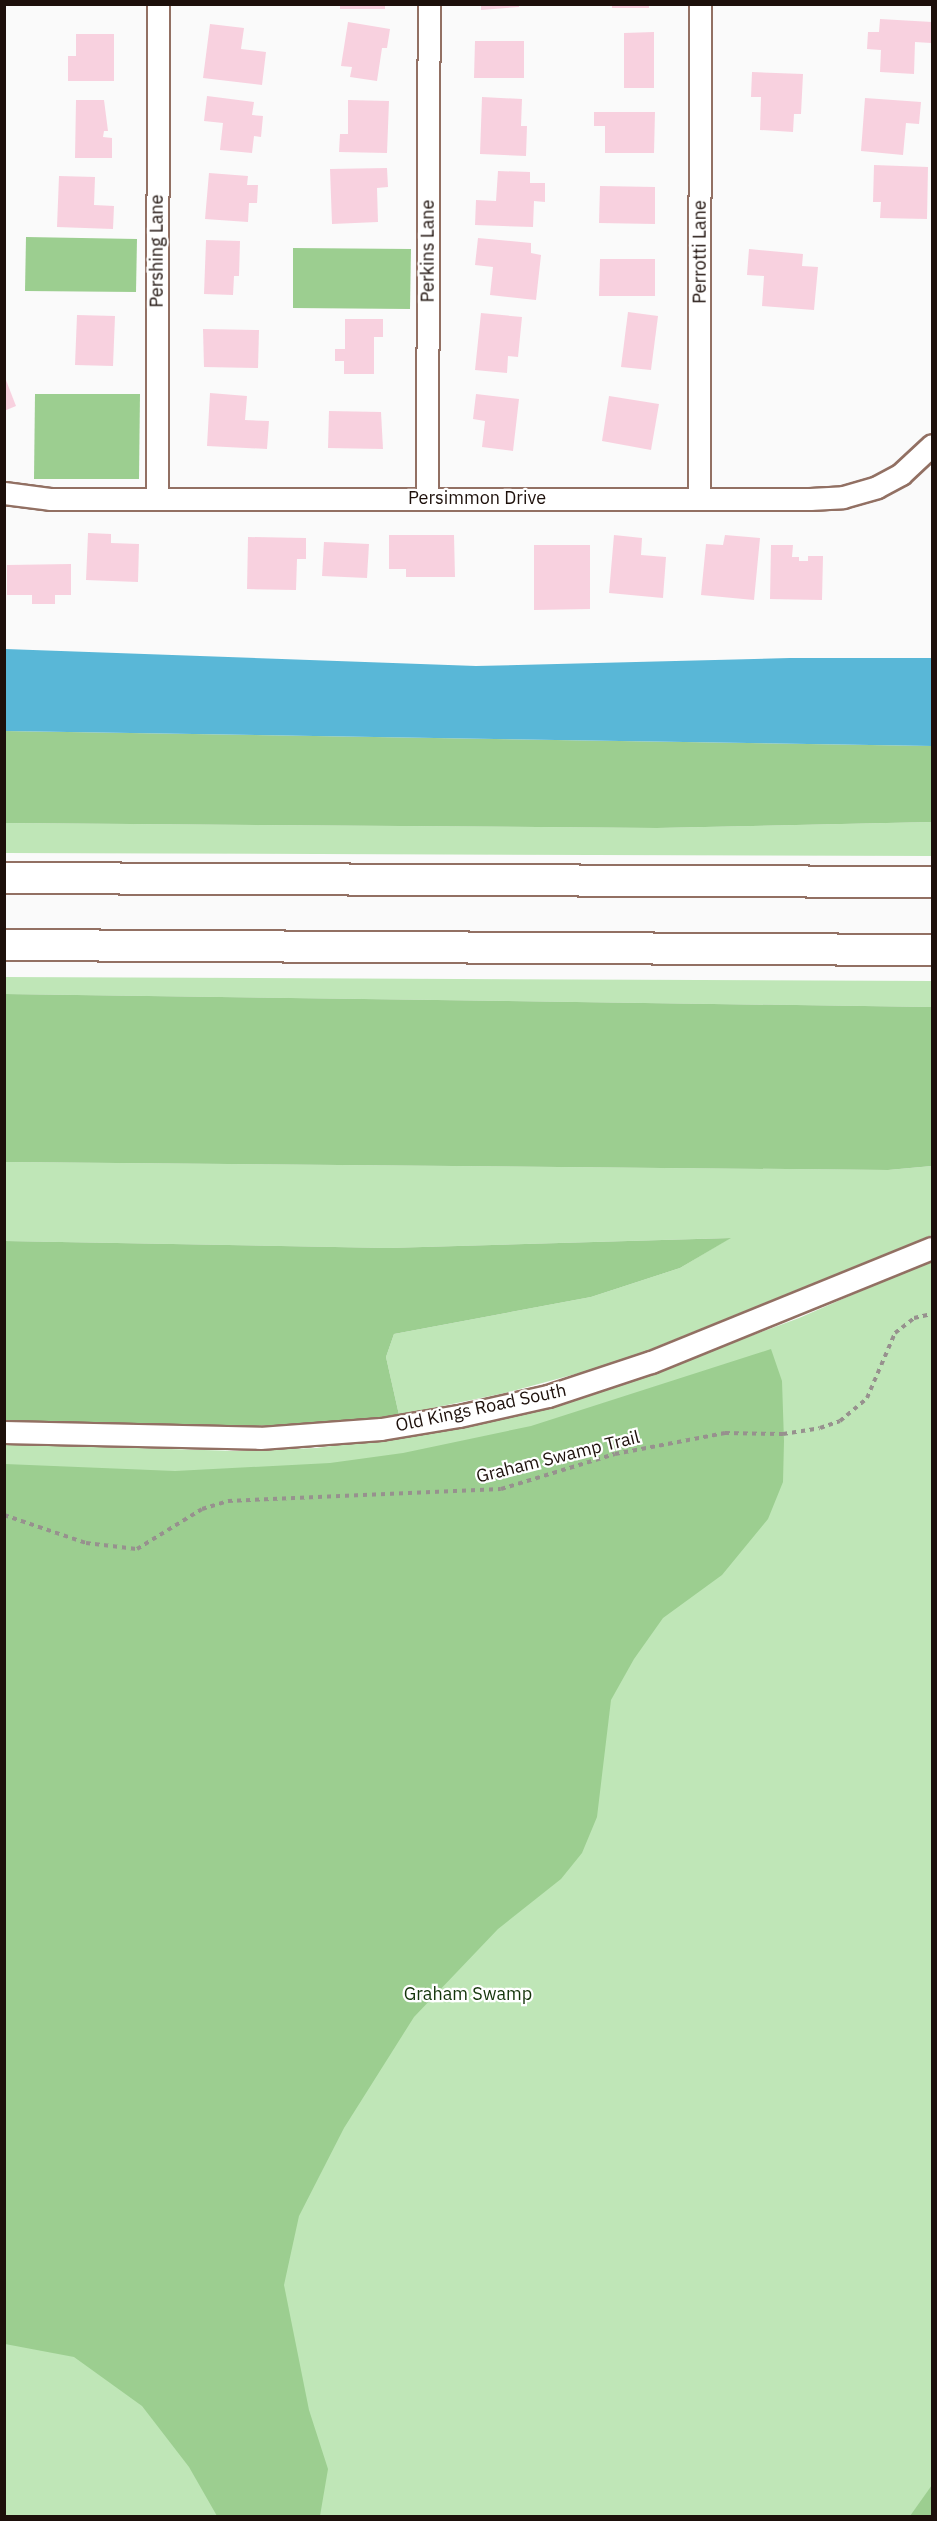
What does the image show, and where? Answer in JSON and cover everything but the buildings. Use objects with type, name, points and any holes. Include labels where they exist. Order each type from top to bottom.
[{"type":"highway","points":[[4,878],[933,882]]},
{"type":"highway","points":[[4,945],[933,950]]},
{"type":"street","name":"Pershing Lane","points":[[157,497],[158,4]]},
{"type":"street","name":"Perkins Lane","points":[[427,498],[429,4]]},
{"type":"street","name":"Perrotti Lane","points":[[699,500],[700,4]]},
{"type":"street","name":"Persimmon Drive","points":[[4,493],[50,499],[157,497],[810,499],[855,495],[901,474],[933,445]]},
{"type":"street","name":"Old Kings Road South","points":[[4,1432],[260,1438],[372,1430],[459,1416],[548,1396],[651,1362],[933,1248]]},
{"type":"path","name":"Graham Swamp Trail","points":[[4,1515],[86,1544],[138,1549],[202,1509],[228,1501],[501,1490],[615,1454],[725,1433],[783,1434],[820,1428],[840,1420],[867,1398],[895,1333],[914,1318],[933,1314]]},
{"type":"green space","points":[[26,237],[137,239],[136,292],[25,291]]},
{"type":"green space","points":[[293,248],[411,249],[410,309],[293,308]]},
{"type":"green space","points":[[35,394],[140,394],[139,479],[34,479]]},
{"type":"green space","points":[[5,731],[932,746],[932,822],[657,828],[5,823]]},
{"type":"green space","points":[[932,822],[932,856],[5,853],[4,823],[657,828]]},
{"type":"green space","points":[[5,977],[932,981],[932,1007],[5,994]]},
{"type":"green space","points":[[5,994],[932,1007],[932,1166],[888,1170],[5,1162]]},
{"type":"green space","points":[[5,1162],[888,1170],[932,1166],[932,1235],[651,1349],[583,1372],[505,1393],[399,1415],[386,1357],[394,1334],[591,1297],[680,1268],[730,1238],[388,1248],[5,1241]]},
{"type":"green space","points":[[731,1238],[680,1268],[591,1297],[394,1334],[386,1357],[399,1415],[325,1423],[186,1429],[5,1421],[5,1241],[388,1248]]},
{"type":"green space","name":"Graham Swamp","points":[[932,1260],[932,2516],[5,2516],[5,1444],[237,1451],[316,1448],[436,1433],[597,1393],[799,1318]]},
{"type":"green space","points":[[771,1349],[782,1381],[784,1441],[783,1482],[768,1519],[722,1575],[663,1618],[634,1659],[611,1700],[597,1817],[582,1853],[561,1879],[498,1929],[414,2017],[344,2128],[299,2216],[284,2285],[309,2410],[328,2469],[320,2516],[217,2516],[189,2467],[142,2406],[74,2357],[5,2344],[5,1464],[175,1471],[330,1463],[403,1453],[531,1426]]},
{"type":"green space","points":[[932,2485],[932,2516],[910,2516]]},
{"type":"water","points":[[5,649],[476,666],[790,658],[932,658],[932,746],[5,731]]}]
